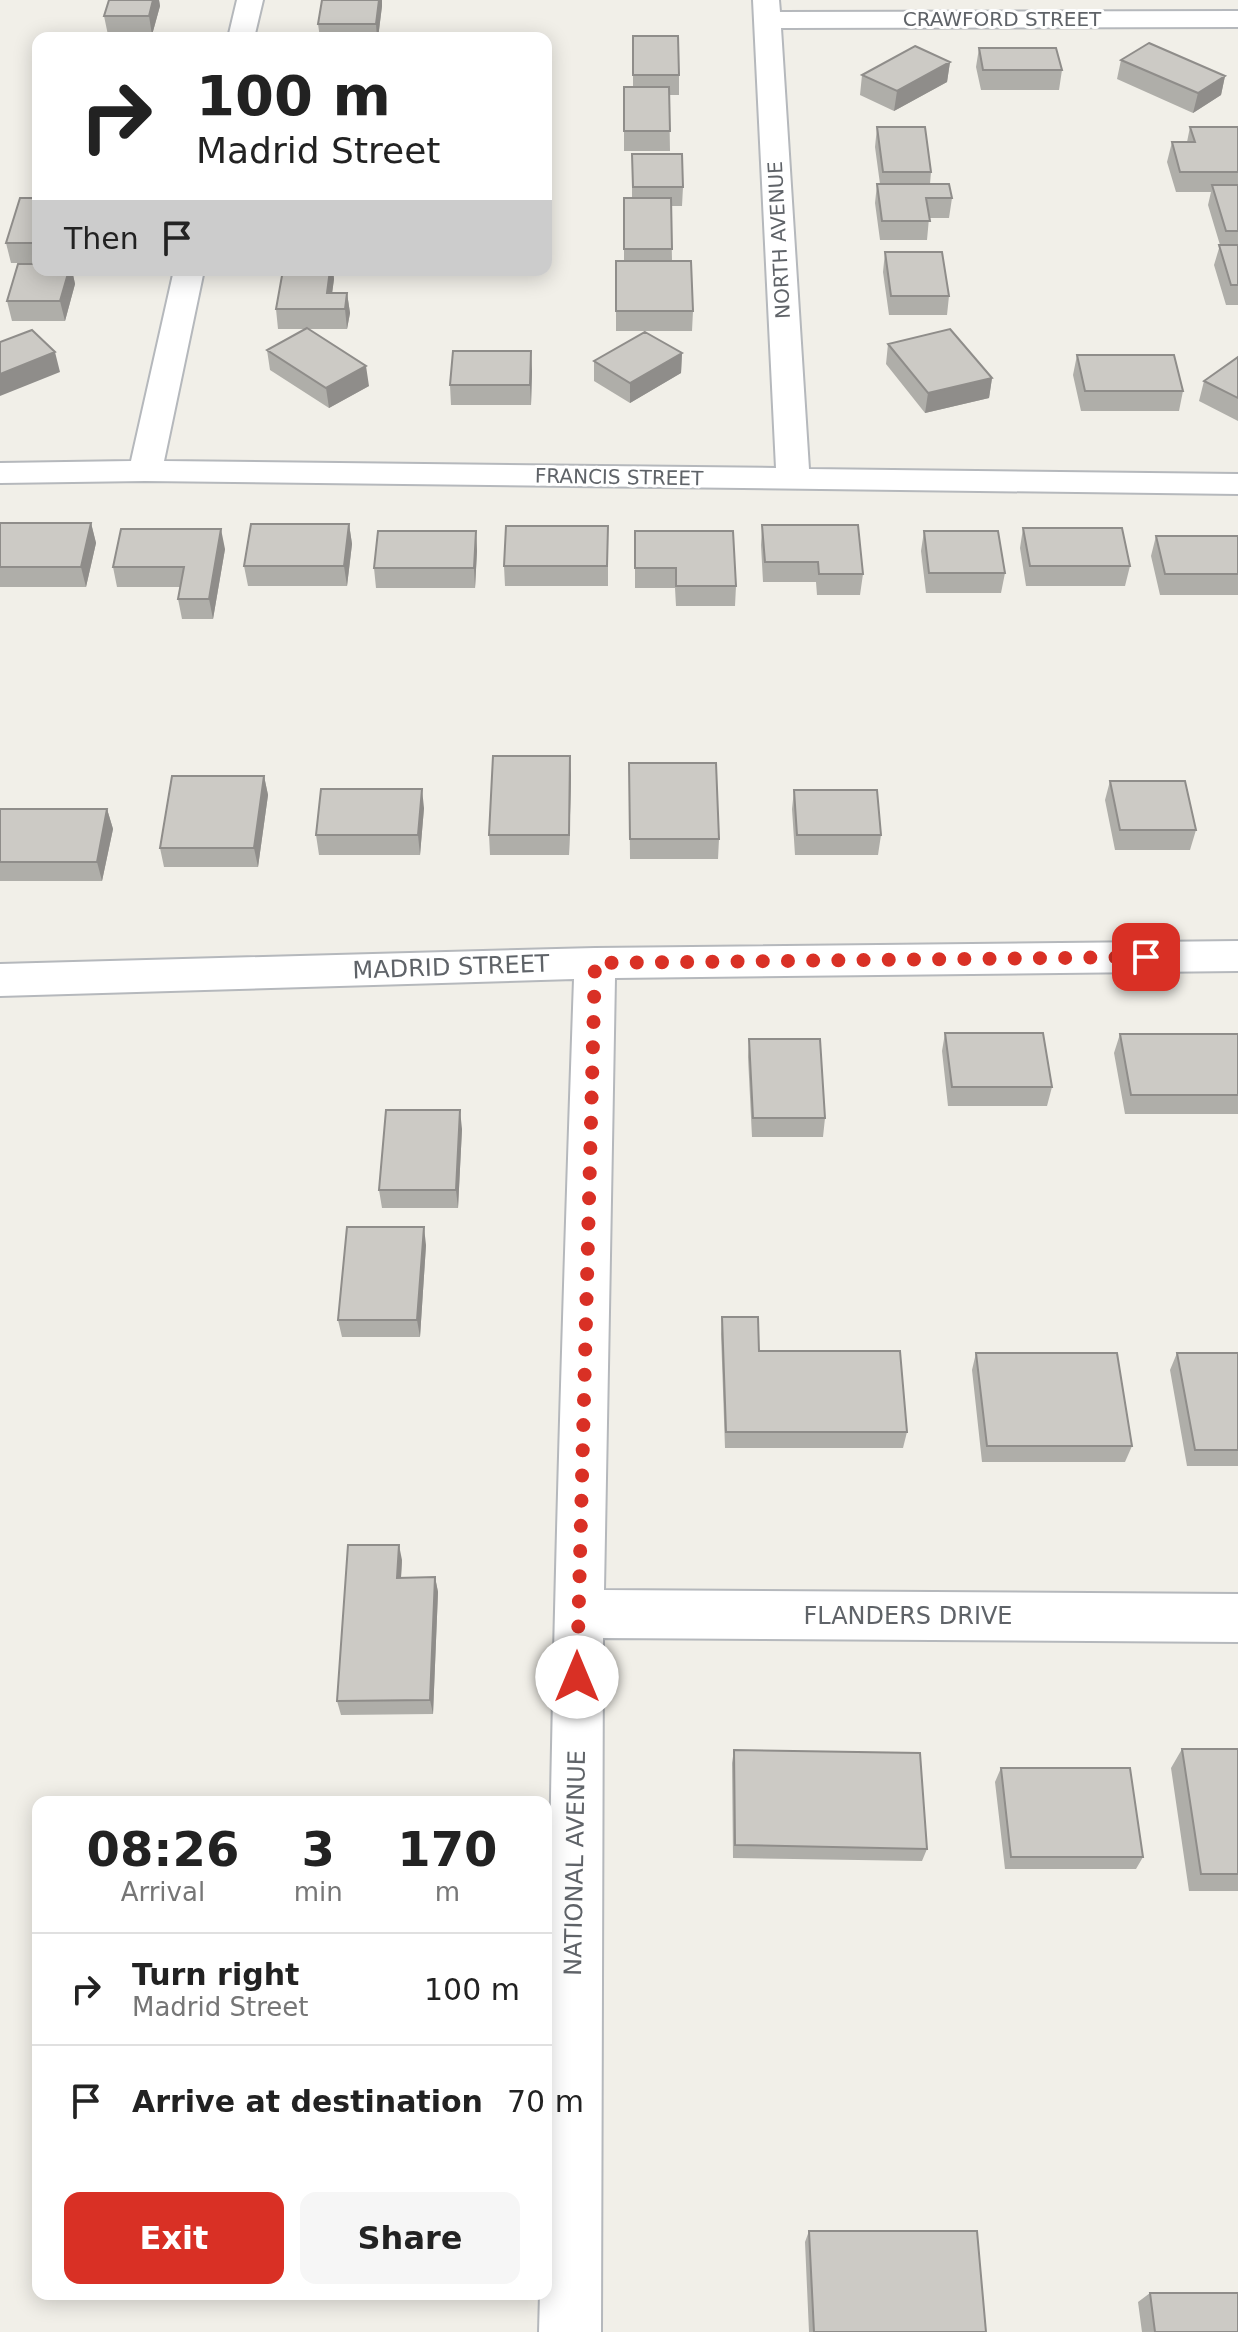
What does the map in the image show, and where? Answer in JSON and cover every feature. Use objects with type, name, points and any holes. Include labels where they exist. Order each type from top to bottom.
[{"type":"street","points":[[242,32],[250,0]]},
{"type":"street","name":"CRAWFORD STREET","points":[[766,10],[1238,19]]},
{"type":"street","name":"NORTH AVENUE","points":[[766,10],[793,480]]},
{"type":"street","points":[[145,471],[188,276]]},
{"type":"street","name":"FRANCIS STREET","points":[[0,473],[145,471],[1238,484]]},
{"type":"street","name":"MADRID STREET","points":[[0,980],[595,963],[1238,956]]},
{"type":"street","name":"NATIONAL AVENUE","points":[[570,2332],[578,1614],[595,963]]},
{"type":"street","name":"FLANDERS DRIVE","points":[[578,1614],[1238,1618]]},
{"type":"building","points":[[109,0],[153,0],[149,16],[104,16]]},
{"type":"building","points":[[322,0],[379,0],[376,24],[318,24]]},
{"type":"building","points":[[633,36],[678,36],[679,75],[633,75]]},
{"type":"building","points":[[1149,43],[1225,76],[1198,93],[1121,60]]},
{"type":"building","points":[[915,46],[950,62],[897,91],[862,75]]},
{"type":"building","points":[[979,48],[1056,48],[1062,70],[983,70]]},
{"type":"building","points":[[624,87],[669,87],[670,131],[624,131]]},
{"type":"building","points":[[877,127],[925,127],[931,172],[883,172]]},
{"type":"building","points":[[1190,127],[1238,127],[1238,172],[1180,172],[1172,142],[1195,142]]},
{"type":"building","points":[[632,154],[682,154],[683,187],[633,187]]},
{"type":"building","points":[[877,184],[949,184],[952,198],[926,198],[930,221],[882,221]]},
{"type":"building","points":[[1212,185],[1238,185],[1238,231],[1226,231]]},
{"type":"building","points":[[20,198],[32,198],[32,243],[6,243]]},
{"type":"building","points":[[624,198],[671,198],[672,249],[624,249]]},
{"type":"building","points":[[1219,245],[1238,245],[1238,285],[1231,285]]},
{"type":"building","points":[[885,252],[942,252],[949,296],[891,296]]},
{"type":"building","points":[[616,261],[691,261],[693,311],[616,311]]},
{"type":"building","points":[[18,264],[32,264],[32,276],[67,276],[60,301],[7,301]]},
{"type":"building","points":[[282,276],[329,276],[327,293],[347,293],[345,309],[276,309]]},
{"type":"building","points":[[307,328],[366,366],[326,388],[267,350]]},
{"type":"building","points":[[950,329],[992,378],[928,393],[888,344]]},
{"type":"building","points":[[32,330],[55,352],[0,374],[0,342]]},
{"type":"building","points":[[645,332],[682,353],[630,383],[594,361]]},
{"type":"building","points":[[453,351],[531,351],[530,385],[450,385]]},
{"type":"building","points":[[1077,355],[1174,355],[1183,391],[1085,391]]},
{"type":"building","points":[[1238,357],[1238,398],[1204,381]]},
{"type":"building","points":[[0,523],[91,523],[81,567],[0,567]]},
{"type":"building","points":[[251,524],[349,524],[344,566],[244,566]]},
{"type":"building","points":[[762,525],[858,525],[863,574],[819,574],[818,562],[765,562]]},
{"type":"building","points":[[506,526],[608,526],[607,566],[504,566]]},
{"type":"building","points":[[1023,528],[1122,528],[1130,566],[1030,566]]},
{"type":"building","points":[[121,529],[221,529],[209,599],[178,599],[184,567],[113,567]]},
{"type":"building","points":[[378,531],[476,531],[474,568],[374,568]]},
{"type":"building","points":[[635,531],[733,531],[736,586],[676,586],[676,568],[635,568]]},
{"type":"building","points":[[924,531],[998,531],[1005,573],[929,573]]},
{"type":"building","points":[[1156,536],[1238,536],[1238,574],[1165,574]]},
{"type":"building","points":[[493,756],[570,756],[569,835],[489,835]]},
{"type":"building","points":[[629,763],[716,763],[719,839],[630,839]]},
{"type":"building","points":[[172,776],[264,776],[254,848],[160,848]]},
{"type":"building","points":[[1110,781],[1185,781],[1196,830],[1120,830]]},
{"type":"building","points":[[321,789],[422,789],[418,835],[316,835]]},
{"type":"building","points":[[794,790],[877,790],[881,835],[797,835]]},
{"type":"building","points":[[0,809],[107,809],[97,862],[0,862]]},
{"type":"building","points":[[945,1033],[1043,1033],[1052,1087],[952,1087]]},
{"type":"building","points":[[1120,1034],[1238,1034],[1238,1095],[1131,1095]]},
{"type":"building","points":[[749,1039],[820,1039],[825,1118],[753,1118]]},
{"type":"building","points":[[386,1110],[460,1110],[456,1190],[379,1190]]},
{"type":"building","points":[[347,1227],[424,1227],[417,1320],[338,1320]]},
{"type":"building","points":[[722,1317],[758,1317],[759,1351],[900,1351],[907,1432],[726,1432]]},
{"type":"building","points":[[976,1353],[1117,1353],[1132,1446],[987,1446]]},
{"type":"building","points":[[1177,1353],[1238,1353],[1238,1450],[1195,1450]]},
{"type":"building","points":[[348,1545],[399,1545],[397,1578],[435,1577],[430,1700],[337,1701]]},
{"type":"building","points":[[1182,1749],[1238,1749],[1238,1874],[1201,1874]]},
{"type":"building","points":[[734,1750],[920,1753],[927,1849],[735,1845]]},
{"type":"building","points":[[1001,1768],[1130,1768],[1143,1857],[1011,1857]]},
{"type":"building","points":[[809,2231],[977,2231],[986,2332],[814,2332]]},
{"type":"building","points":[[1150,2293],[1238,2293],[1238,2332],[1155,2332]]},
{"type":"route","points":[[577,1677],[595,963],[1146,957]]}]
